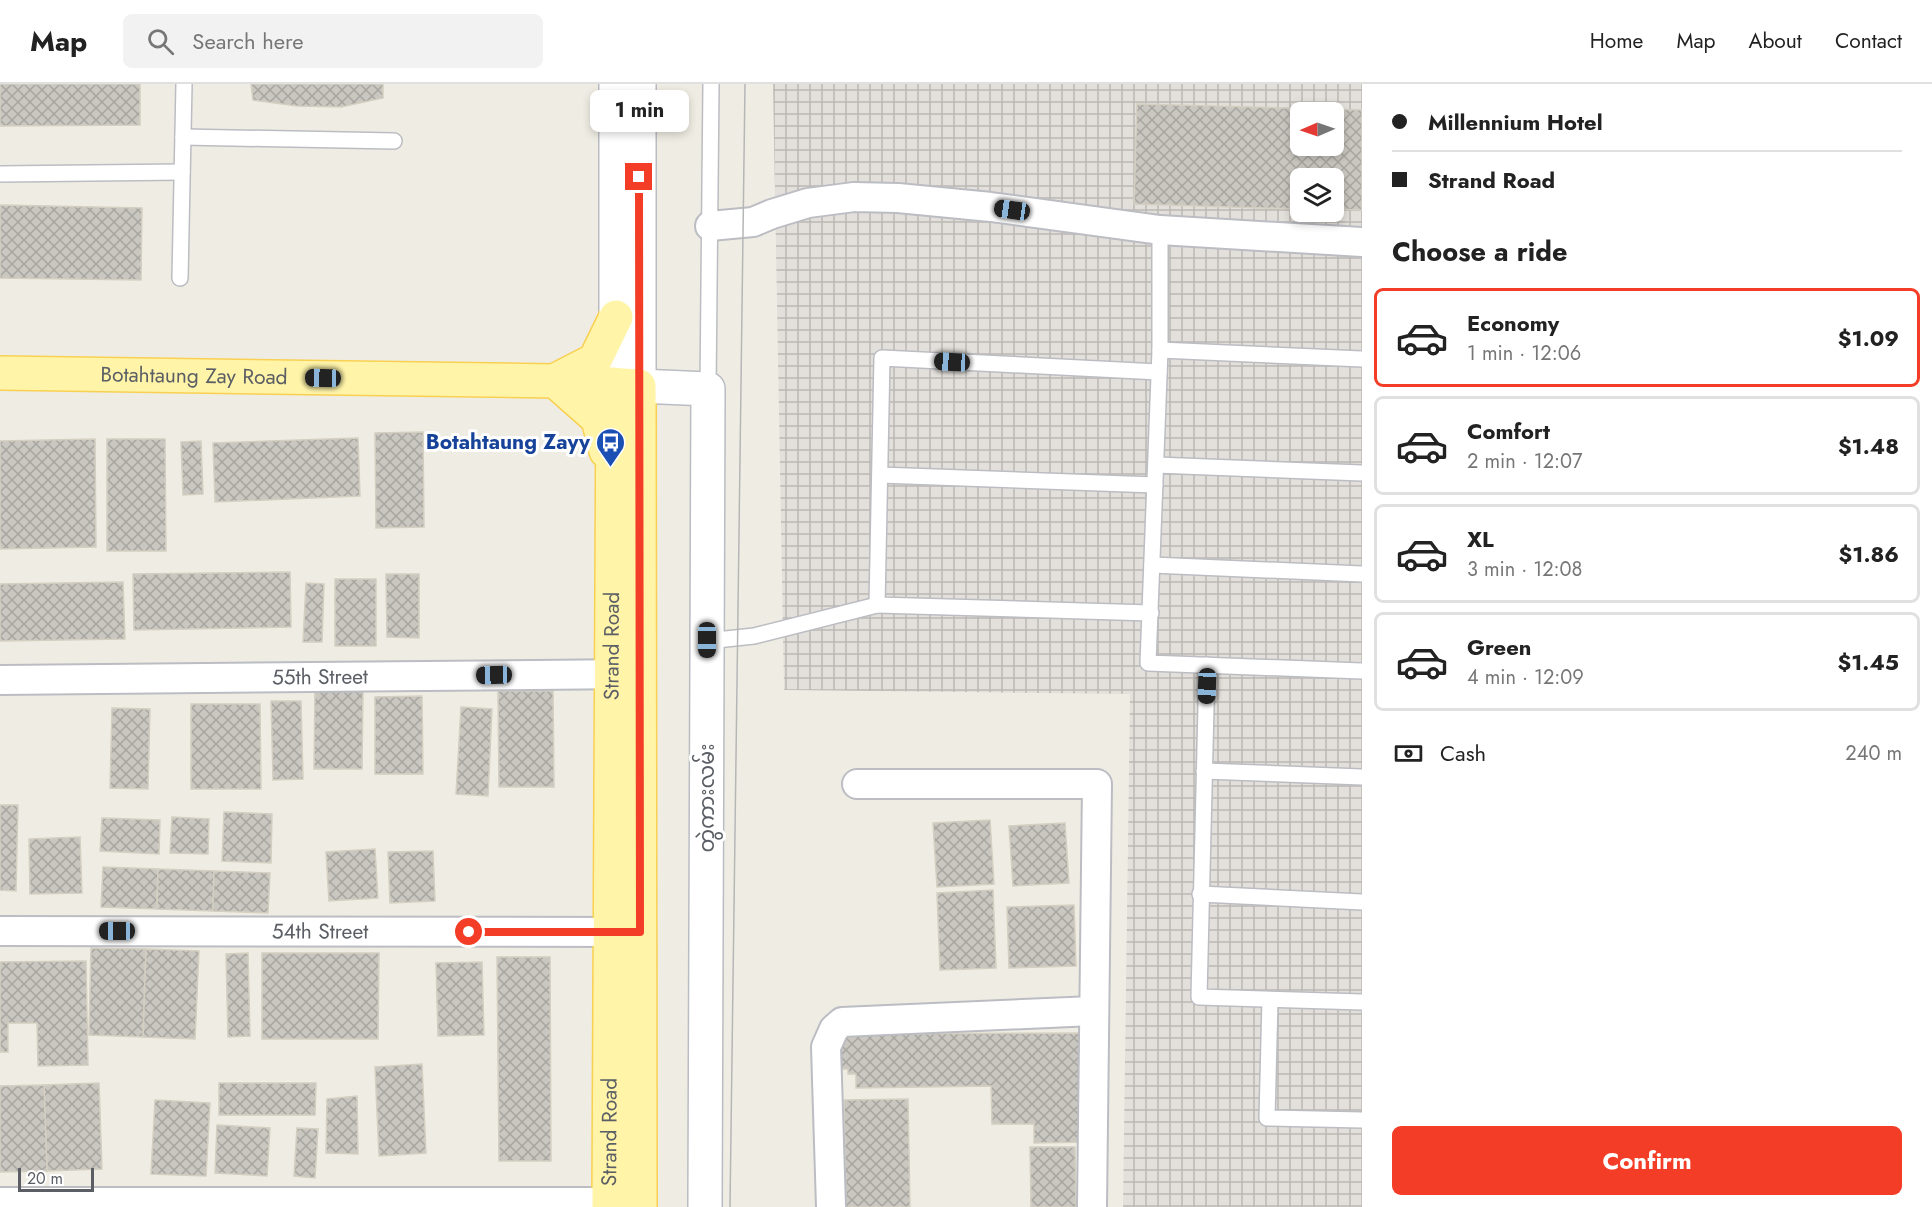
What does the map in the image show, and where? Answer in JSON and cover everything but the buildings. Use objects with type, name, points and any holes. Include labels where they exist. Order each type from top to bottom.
[{"type":"main road","name":"Strand Road","points":[[616,84],[616,317],[626,385],[612,474],[626,674]]},
{"type":"main road","name":"Strand Road","points":[[625,1204],[626,385],[639,84]]},
{"type":"main road","points":[[612,474],[598,419],[555,381],[595,360],[616,317]]},
{"type":"main road","name":"Botahtaung Zay Road","points":[[0,374],[555,381],[626,385]]},
{"type":"main road","points":[[626,385],[708,389]]},
{"type":"main road","name":"တွဲကားလမ်း","points":[[705,1207],[708,389]]},
{"type":"street","points":[[710,226],[753,222],[808,203],[854,197],[898,198],[991,207],[1160,230],[1362,242]]},
{"type":"street","name":"55th Street","points":[[0,680],[626,674]]},
{"type":"street","points":[[857,784],[1097,784],[1092,1207]]},
{"type":"street","name":"54th Street","points":[[0,931],[625,932]]},
{"type":"street","points":[[831,1207],[826,1047],[834,1029],[842,1022],[1093,1011]]},
{"type":"street","points":[[0,1202],[625,1204]]},
{"type":"lane","points":[[180,278],[184,84]]},
{"type":"lane","points":[[708,389],[711,84]]},
{"type":"lane","points":[[183,137],[394,141]]},
{"type":"lane","points":[[0,174],[182,172]]},
{"type":"lane","points":[[1160,230],[1160,350],[1149,663],[1362,671]]},
{"type":"lane","points":[[1160,350],[1362,359]]},
{"type":"lane","points":[[877,604],[882,358],[1159,372]]},
{"type":"lane","points":[[1156,465],[1362,472]]},
{"type":"lane","points":[[880,475],[1155,485]]},
{"type":"lane","points":[[1152,565],[1362,574]]},
{"type":"lane","points":[[707,640],[754,636],[877,604],[1150,613]]},
{"type":"lane","points":[[1207,665],[1199,998],[1362,1002]]},
{"type":"lane","points":[[1204,771],[1362,777]]},
{"type":"lane","points":[[1200,894],[1362,902]]},
{"type":"lane","points":[[1270,1000],[1267,1118],[1362,1120]]},
{"type":"shaded area","points":[[773,84],[1362,84],[1362,1207],[1123,1207],[1130,694],[784,690]]},
{"type":"tram line","points":[[730,1207],[745,84]]},
{"type":"place","name":"Botahtaung Zayy","points":[[611,468]]},
{"type":"route","points":[[469,932],[640,932],[639,177]]}]
